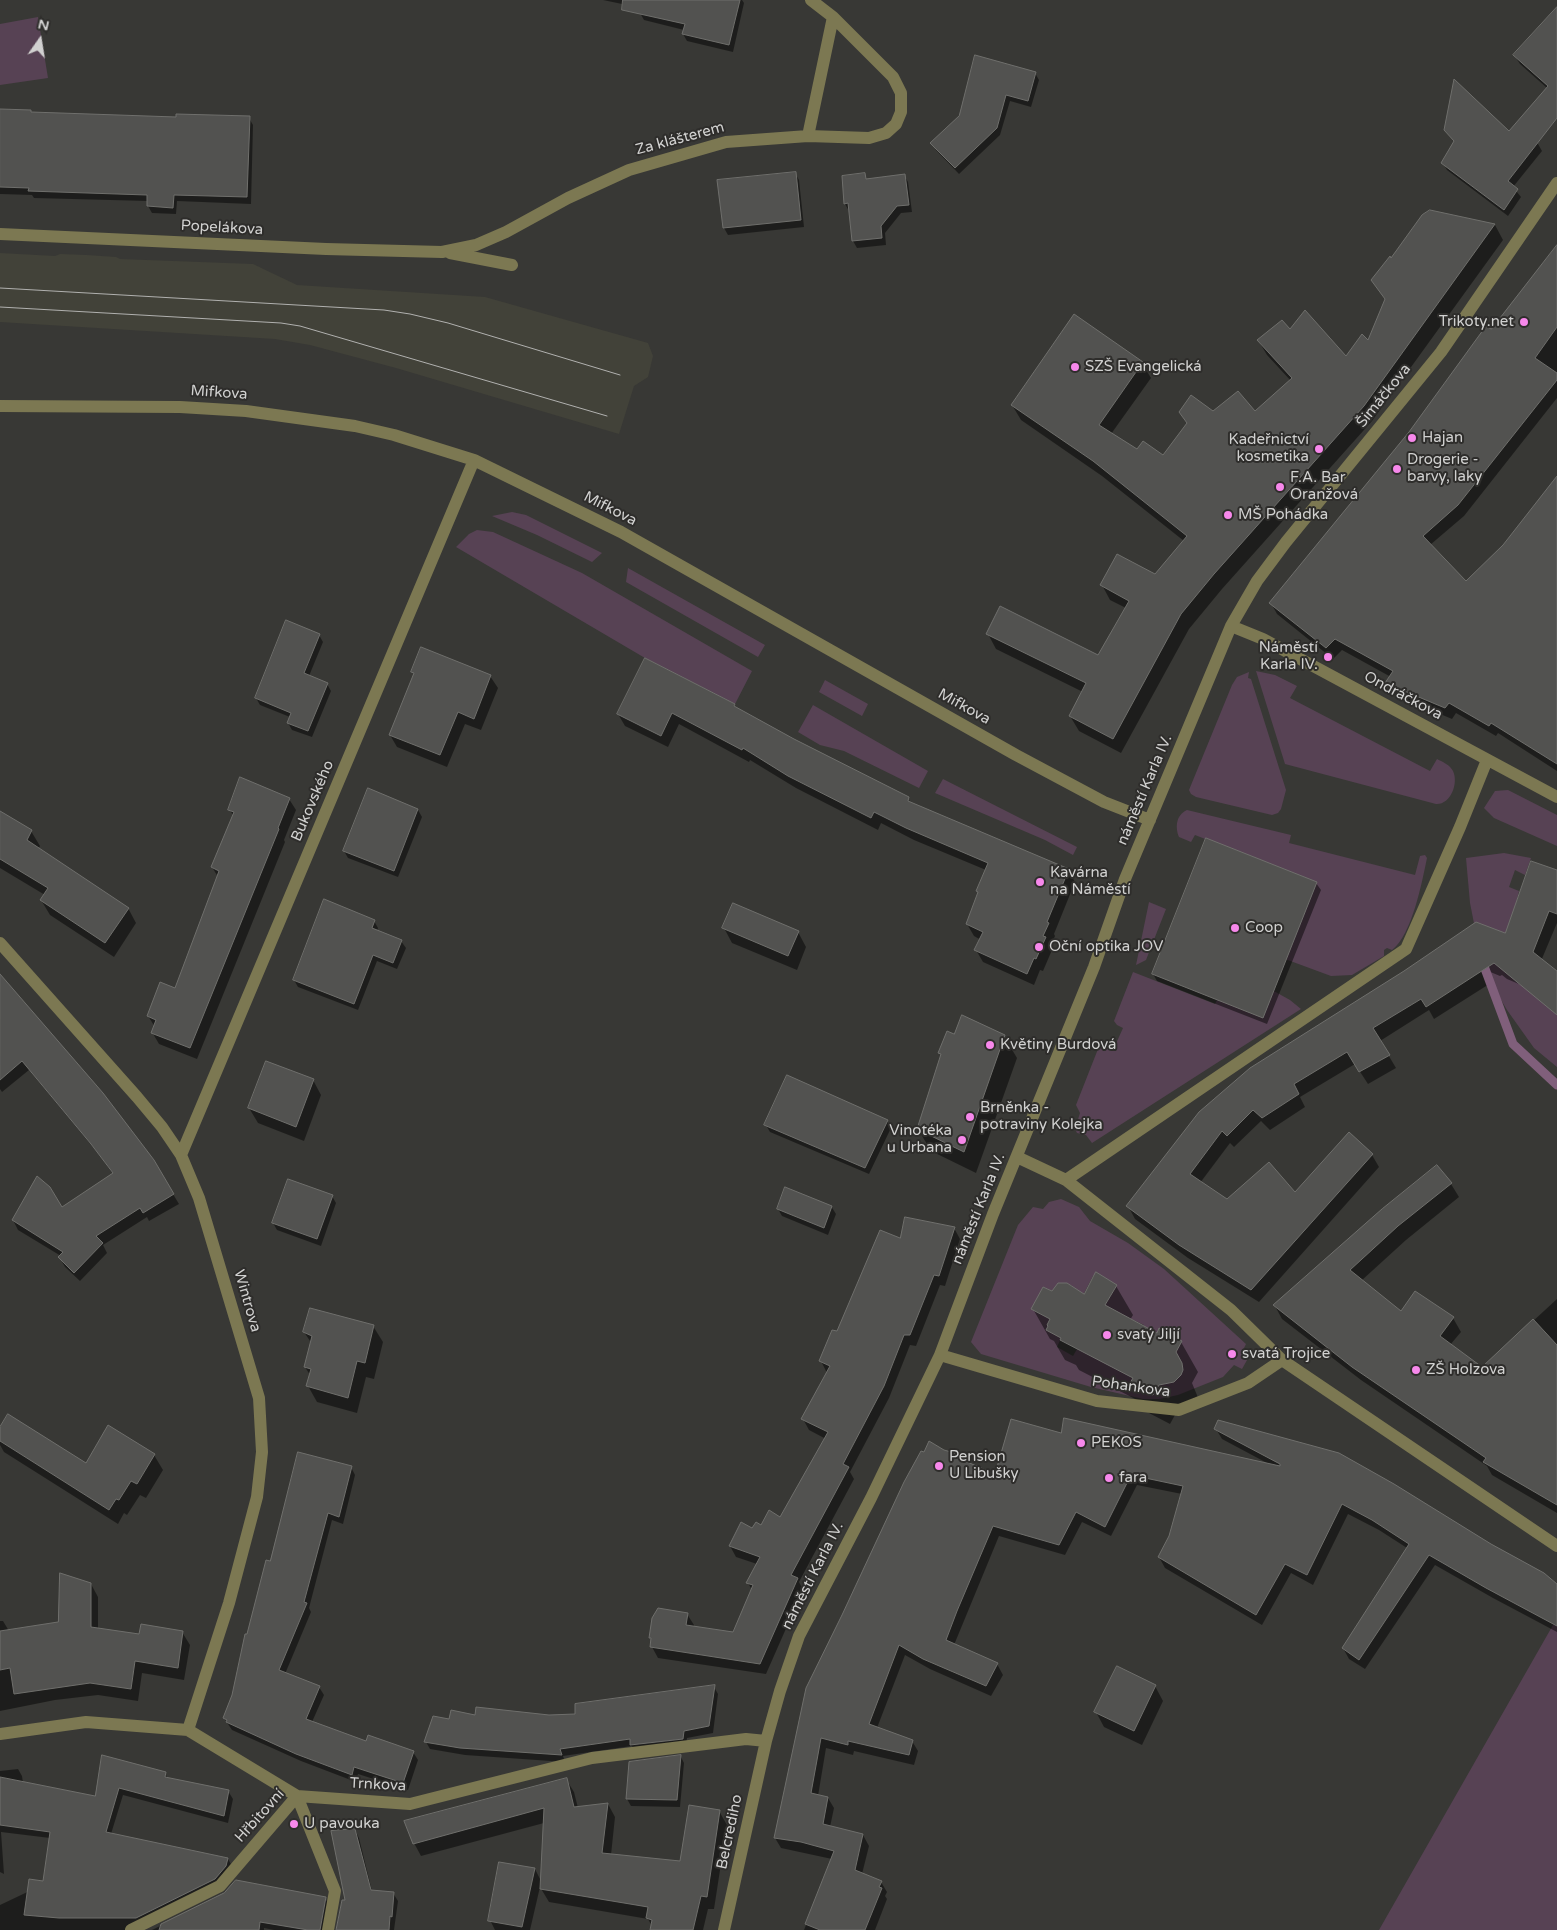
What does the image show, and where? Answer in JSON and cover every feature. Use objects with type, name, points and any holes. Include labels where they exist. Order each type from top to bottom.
[{"type":"street","name":"Za klášterem","points":[[568,198],[629,170],[726,142],[808,136],[869,138],[886,133],[896,124],[901,112],[901,93],[893,77],[833,17],[811,0]]},
{"type":"street","points":[[808,136],[833,17]]},
{"type":"street","name":"Šimáčkova","points":[[1231,626],[1257,582],[1286,542],[1441,352],[1557,183]]},
{"type":"street","name":"Popelákova","points":[[442,252],[476,245],[506,232],[568,198]]},
{"type":"street","name":"Popelákova","points":[[0,234],[316,249],[442,252],[512,265]]},
{"type":"street","name":"Mifkova","points":[[0,406],[172,406],[265,413],[363,428],[474,460],[621,532],[1016,755],[1095,797],[1150,820]]},
{"type":"street","name":"Bukovského","points":[[181,1155],[474,460]]},
{"type":"street","name":"Ondráčkova","points":[[1231,626],[1263,639],[1557,797]]},
{"type":"street","name":"náměstí Karla IV.","points":[[766,1741],[780,1691],[799,1636],[870,1498],[940,1355],[1094,967],[1125,879],[1231,626]]},
{"type":"street","points":[[1066,1180],[1406,949],[1460,827],[1487,760]]},
{"type":"street","name":"Wintrova","points":[[0,943],[162,1126],[181,1155],[200,1198],[259,1398],[262,1452],[258,1497],[229,1603],[188,1730]]},
{"type":"street","points":[[1017,1157],[1066,1180],[1231,1310],[1282,1360],[1557,1546]]},
{"type":"street","name":"Pohankova","points":[[940,1355],[1097,1401],[1179,1410],[1248,1383],[1282,1360]]},
{"type":"street","name":"Trnkova","points":[[0,1734],[86,1722],[188,1730],[297,1796],[410,1804],[592,1758],[746,1739],[766,1741]]},
{"type":"street","name":"Belcrediho","points":[[724,1930],[766,1741]]},
{"type":"street","name":"Hřbitovní","points":[[131,1930],[220,1886],[297,1796],[335,1891],[328,1930]]},
{"type":"shaded area","points":[[38,17],[48,78],[0,85],[0,24]]},
{"type":"shaded area","points":[[0,253],[55,256],[60,254],[87,255],[116,257],[120,259],[253,264],[297,285],[485,297],[648,343],[653,356],[648,377],[634,386],[619,434],[396,368],[310,345],[275,339],[0,322]]},
{"type":"shaded area","points":[[512,512],[526,515],[602,553],[592,562],[537,535],[492,516]]},
{"type":"shaded area","points":[[477,530],[493,532],[582,573],[752,671],[735,704],[645,658],[456,547],[469,534]]},
{"type":"shaded area","points":[[628,568],[765,645],[758,657],[626,582]]},
{"type":"shaded area","points":[[1256,671],[1275,675],[1297,686],[1290,698],[1430,771],[1437,759],[1446,764],[1452,769],[1455,776],[1452,793],[1445,801],[1436,804],[1285,764]]},
{"type":"shaded area","points":[[1249,672],[1248,678],[1251,679],[1286,790],[1281,809],[1278,813],[1272,815],[1196,797],[1189,790],[1232,685],[1237,677]]},
{"type":"shaded area","points":[[825,680],[868,704],[862,716],[819,692]]},
{"type":"shaded area","points":[[813,705],[928,771],[919,788],[844,751],[820,745],[798,732]]},
{"type":"shaded area","points":[[943,779],[1077,847],[1073,855],[1045,840],[935,793]]},
{"type":"shaded area","points":[[1508,790],[1557,815],[1557,846],[1494,818],[1484,808],[1495,791]]},
{"type":"shaded area","points":[[1187,810],[1291,835],[1289,843],[1415,875],[1420,856],[1425,855],[1427,858],[1419,894],[1411,921],[1405,933],[1392,950],[1387,948],[1384,950],[1384,956],[1352,975],[1331,976],[1285,959],[1315,882],[1195,835],[1191,842],[1179,837],[1177,822],[1183,812]]},
{"type":"shaded area","points":[[1504,853],[1531,858],[1525,875],[1515,870],[1509,887],[1519,891],[1507,941],[1557,1015],[1557,1067],[1534,1048],[1507,1010],[1483,969],[1470,903],[1466,858]]},
{"type":"shaded area","points":[[1149,902],[1166,909],[1146,960],[1136,965]]},
{"type":"shaded area","points":[[1133,972],[1215,1004],[1218,998],[1272,990],[1301,1009],[1092,1143],[1086,1135],[1077,1133],[1075,1129],[1080,1113],[1076,1105],[1098,1049],[1106,1046],[1114,1048],[1123,1028],[1114,1021]]},
{"type":"shaded area","points":[[1061,1199],[1079,1207],[1090,1221],[1128,1243],[1164,1269],[1246,1344],[1244,1348],[1251,1353],[1242,1369],[1234,1365],[1223,1377],[1178,1395],[1159,1399],[1143,1399],[1091,1387],[981,1354],[971,1342],[1018,1225],[1033,1207],[1043,1209],[1049,1202]],"holes":[[[1097,1274],[1115,1288],[1103,1309],[1113,1309],[1125,1320],[1127,1317],[1144,1325],[1142,1330],[1157,1333],[1159,1329],[1183,1370],[1175,1381],[1168,1383],[1160,1382],[1153,1395],[1131,1383],[1133,1379],[1130,1377],[1132,1373],[1080,1344],[1073,1356],[1057,1347],[1063,1334],[1047,1330],[1050,1319],[1032,1309],[1043,1287],[1054,1291],[1061,1291],[1071,1285],[1082,1297],[1093,1276]]]},
{"type":"shaded area","points":[[1557,1618],[1557,1930],[1379,1930]]},
{"type":"building","points":[[623,0],[740,0],[729,45],[682,34],[685,24],[622,10]]},
{"type":"building","points":[[1557,7],[1557,118],[1508,181],[1518,189],[1504,210],[1441,163],[1454,141],[1444,130],[1454,79],[1509,131],[1548,86],[1513,55]]},
{"type":"building","points":[[975,55],[1036,72],[1028,101],[1006,95],[997,128],[955,168],[930,143],[959,116]]},
{"type":"building","points":[[0,109],[31,110],[31,112],[176,117],[176,114],[250,116],[247,197],[174,195],[173,208],[147,206],[147,195],[28,191],[29,188],[0,187]]},
{"type":"building","points":[[796,172],[801,220],[723,228],[717,180]]},
{"type":"building","points":[[865,173],[866,179],[905,174],[909,205],[897,206],[881,226],[882,238],[852,241],[848,203],[844,204],[842,176]]},
{"type":"building","points":[[1430,210],[1495,224],[1364,406],[1214,574],[1181,614],[1113,739],[1069,716],[1086,683],[986,634],[1000,606],[1098,655],[1129,601],[1100,585],[1117,554],[1155,574],[1187,536],[1093,461],[1011,405],[1074,314],[1143,362],[1099,425],[1137,449],[1143,441],[1163,455],[1187,423],[1179,412],[1191,395],[1213,411],[1238,391],[1255,411],[1292,378],[1257,340],[1282,320],[1290,329],[1305,310],[1346,356],[1362,334],[1368,340],[1385,299],[1371,280],[1390,256],[1391,258],[1422,215]]},
{"type":"building","points":[[1557,245],[1557,327],[1535,358],[1557,373],[1557,380],[1458,505],[1423,536],[1466,581],[1503,545],[1557,476],[1557,764],[1491,723],[1489,726],[1449,703],[1445,708],[1385,683],[1393,671],[1335,639],[1326,648],[1269,603],[1409,432],[1486,326],[1491,329]]},
{"type":"building","points":[[286,620],[320,634],[304,673],[328,683],[308,731],[287,723],[291,713],[255,698]]},
{"type":"building","points":[[421,647],[491,675],[474,719],[458,712],[440,755],[389,735],[414,673],[411,672]]},
{"type":"building","points":[[645,658],[735,704],[734,706],[794,739],[909,797],[908,801],[1069,869],[1047,922],[1049,923],[1043,936],[1046,937],[1027,974],[974,950],[983,932],[966,924],[978,892],[976,891],[988,863],[906,828],[874,812],[871,818],[788,776],[743,748],[742,750],[672,713],[661,736],[617,714]]},
{"type":"building","points":[[240,777],[290,798],[190,1048],[151,1033],[156,1020],[147,1016],[160,982],[175,988],[219,871],[211,867],[234,812],[228,810]]},
{"type":"building","points":[[368,788],[418,809],[394,871],[343,851]]},
{"type":"building","points":[[0,811],[32,830],[27,840],[129,908],[105,943],[40,900],[48,888],[0,859]]},
{"type":"building","name":"Coop","points":[[1206,838],[1317,882],[1263,1018],[1152,974]]},
{"type":"building","points":[[1531,861],[1557,870],[1557,914],[1549,911],[1533,952],[1557,971],[1557,1015],[1494,963],[1426,1007],[1421,999],[1373,1028],[1390,1055],[1359,1072],[1347,1052],[1294,1084],[1299,1094],[1262,1118],[1253,1110],[1227,1136],[1222,1131],[1190,1174],[1227,1199],[1269,1162],[1295,1192],[1349,1132],[1373,1154],[1251,1290],[1179,1245],[1126,1206],[1199,1112],[1250,1068],[1404,971],[1476,922],[1505,933]]},
{"type":"building","points":[[324,899],[375,920],[372,928],[402,940],[393,963],[373,955],[354,1004],[293,980]]},
{"type":"building","points":[[733,903],[799,931],[788,956],[722,928]]},
{"type":"building","points":[[0,974],[103,1093],[154,1160],[174,1194],[143,1213],[140,1208],[96,1236],[103,1243],[74,1273],[58,1257],[63,1252],[12,1220],[37,1176],[50,1187],[62,1207],[113,1173],[22,1061],[0,1080]]},
{"type":"building","points":[[962,1015],[1005,1035],[964,1152],[917,1129],[941,1054],[938,1053],[947,1031],[954,1034]]},
{"type":"building","points":[[266,1061],[314,1079],[296,1127],[248,1108]]},
{"type":"building","points":[[787,1075],[888,1120],[865,1168],[764,1125]]},
{"type":"building","points":[[1437,1165],[1452,1183],[1398,1226],[1350,1270],[1401,1311],[1415,1291],[1454,1317],[1440,1336],[1482,1367],[1533,1319],[1557,1345],[1557,1505],[1483,1462],[1486,1458],[1352,1367],[1273,1305],[1382,1209]]},
{"type":"building","points":[[288,1179],[333,1195],[317,1239],[272,1223]]},
{"type":"building","points":[[785,1187],[832,1206],[824,1228],[777,1209]]},
{"type":"building","points":[[905,1217],[955,1227],[939,1276],[934,1275],[910,1335],[904,1335],[884,1386],[843,1464],[849,1467],[791,1575],[798,1578],[760,1664],[650,1647],[651,1638],[649,1638],[652,1618],[658,1608],[688,1613],[686,1625],[733,1632],[753,1585],[746,1583],[760,1557],[729,1546],[741,1522],[752,1528],[756,1522],[761,1525],[769,1510],[780,1517],[828,1432],[801,1419],[830,1366],[819,1361],[832,1330],[837,1331],[880,1230],[900,1238]]},
{"type":"building","name":"svatý Jiljí","points":[[1096,1272],[1117,1285],[1105,1305],[1157,1333],[1159,1328],[1182,1341],[1176,1352],[1182,1363],[1183,1370],[1181,1375],[1174,1382],[1159,1385],[1153,1395],[1130,1383],[1133,1378],[1060,1340],[1061,1338],[1046,1330],[1050,1319],[1031,1309],[1043,1287],[1052,1291],[1058,1283],[1067,1283],[1084,1294]]},
{"type":"building","points":[[310,1308],[374,1325],[365,1363],[357,1361],[348,1398],[306,1386],[311,1369],[304,1367],[312,1336],[303,1332]]},
{"type":"building","points":[[8,1414],[86,1463],[108,1425],[155,1454],[137,1484],[131,1481],[119,1500],[116,1499],[109,1510],[0,1441],[0,1427]]},
{"type":"building","points":[[1064,1418],[1280,1466],[1280,1464],[1214,1429],[1218,1420],[1339,1453],[1394,1484],[1491,1544],[1544,1573],[1557,1584],[1557,1626],[1429,1555],[1359,1660],[1342,1648],[1409,1544],[1372,1520],[1342,1504],[1307,1575],[1285,1564],[1256,1615],[1158,1557],[1169,1536],[1183,1486],[1131,1475],[1105,1527],[1076,1512],[1059,1545],[993,1526],[946,1640],[998,1663],[986,1686],[923,1659],[899,1645],[869,1724],[913,1740],[909,1755],[848,1741],[848,1745],[821,1738],[811,1793],[828,1797],[823,1824],[863,1834],[855,1870],[882,1881],[879,1887],[882,1888],[865,1930],[820,1930],[805,1924],[834,1851],[801,1842],[774,1838],[806,1688],[904,1482],[921,1451],[924,1452],[929,1441],[944,1450],[958,1454],[958,1458],[995,1474],[1011,1419],[1061,1433]]},
{"type":"building","points":[[298,1452],[352,1466],[339,1517],[328,1513],[304,1602],[307,1603],[279,1670],[320,1686],[306,1719],[366,1741],[368,1735],[414,1751],[403,1783],[354,1767],[352,1775],[296,1754],[226,1722],[227,1720],[223,1718],[232,1695],[245,1634],[247,1634],[266,1560],[270,1561]]},
{"type":"building","points":[[60,1573],[91,1583],[91,1627],[139,1634],[141,1624],[183,1631],[178,1668],[135,1661],[131,1689],[90,1683],[14,1694],[10,1668],[0,1670],[0,1631],[58,1622]]},
{"type":"building","points":[[1117,1666],[1156,1685],[1134,1731],[1094,1712]]},
{"type":"building","points":[[715,1685],[709,1726],[684,1731],[683,1739],[630,1745],[630,1739],[560,1749],[562,1755],[460,1748],[424,1742],[433,1716],[449,1719],[451,1710],[475,1715],[476,1707],[549,1715],[575,1714],[575,1704]]},
{"type":"building","points":[[102,1755],[166,1772],[165,1777],[229,1790],[224,1816],[119,1788],[106,1832],[228,1858],[226,1866],[215,1879],[136,1918],[59,1918],[24,1915],[29,1879],[43,1881],[50,1832],[0,1825],[0,1777],[95,1796]]},
{"type":"building","points":[[681,1755],[677,1800],[626,1799],[629,1762]]},
{"type":"building","points":[[567,1778],[574,1807],[608,1803],[602,1853],[680,1861],[689,1805],[720,1810],[707,1897],[701,1896],[693,1930],[650,1930],[652,1920],[646,1918],[648,1907],[540,1889],[544,1808],[413,1844],[404,1821]]},
{"type":"building","points":[[355,1829],[371,1890],[394,1892],[389,1930],[336,1930],[342,1900],[345,1900],[331,1831]]},
{"type":"building","points":[[499,1862],[535,1868],[522,1927],[488,1921]]},
{"type":"building","points":[[236,1880],[326,1897],[320,1930],[308,1930],[260,1922],[259,1930],[159,1930],[161,1924],[224,1893]]},
{"type":"waterway","points":[[1481,958],[1513,1044],[1557,1085]]},
{"type":"tram line","points":[[0,288],[384,310],[448,323],[620,375]]},
{"type":"tram line","points":[[0,307],[281,323],[300,326],[607,416]]},
{"type":"place","name":"Trikoty.net","points":[[1524,322]]},
{"type":"place","name":"SZŠ Evangelická","points":[[1075,367]]},
{"type":"place","name":"Hajan","points":[[1412,438]]},
{"type":"place","name":"Kadeřnictví kosmetika","points":[[1319,449]]},
{"type":"place","name":"Drogerie - barvy, laky","points":[[1397,469]]},
{"type":"place","name":"F.A. Bar Oranžová","points":[[1280,487]]},
{"type":"place","name":"MŠ Pohádka","points":[[1228,515]]},
{"type":"place","name":"Náměstí Karla IV.","points":[[1328,657]]},
{"type":"place","name":"Kavárna na Náměstí","points":[[1040,882]]},
{"type":"place","name":"Coop","points":[[1235,928]]},
{"type":"place","name":"Oční optika JOV","points":[[1039,947]]},
{"type":"place","name":"Květiny Burdová","points":[[990,1045]]},
{"type":"place","name":"Brněnka - potraviny Kolejka","points":[[970,1117]]},
{"type":"place","name":"Vinotéka u Urbana","points":[[962,1140]]},
{"type":"place","name":"svatý Jiljí","points":[[1107,1335]]},
{"type":"place","name":"svatá Trojice","points":[[1232,1354]]},
{"type":"place","name":"ZŠ Holzova","points":[[1416,1370]]},
{"type":"place","name":"PEKOS","points":[[1081,1443]]},
{"type":"place","name":"Pension U Libušky","points":[[939,1466]]},
{"type":"place","name":"fara","points":[[1109,1478]]},
{"type":"place","name":"U pavouka","points":[[294,1824]]}]
